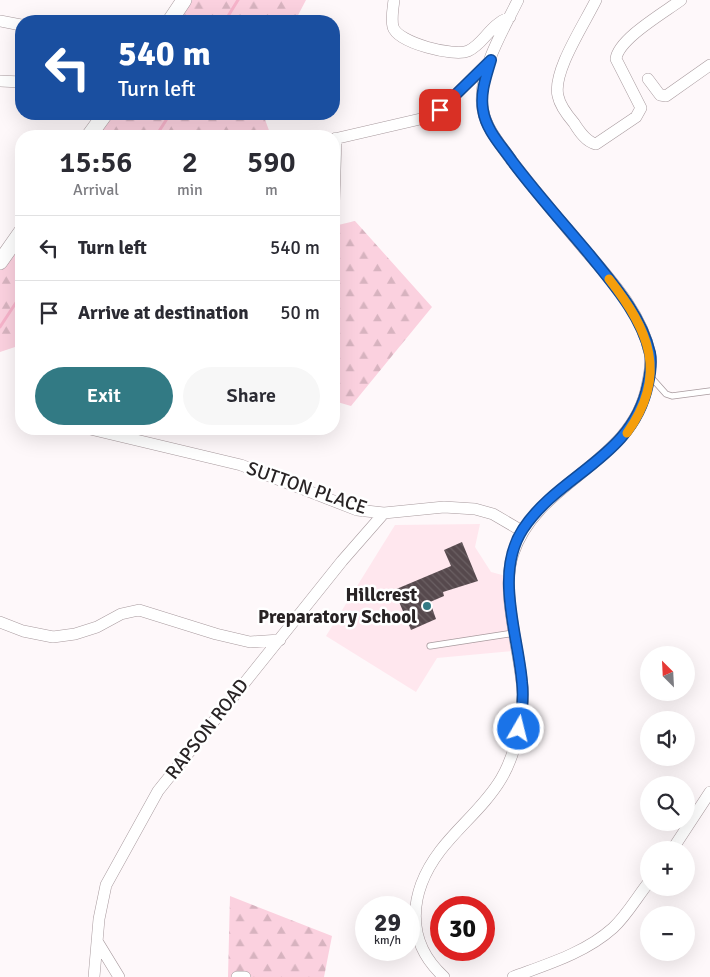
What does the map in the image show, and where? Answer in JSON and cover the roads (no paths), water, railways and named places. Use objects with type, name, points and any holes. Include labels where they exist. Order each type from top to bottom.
[{"type":"main road","points":[[174,15],[184,0]]},
{"type":"main road","points":[[0,262],[15,241]]},
{"type":"street","points":[[394,0],[393,27],[398,34],[410,42],[450,52],[462,53],[470,50],[494,25],[510,18]]},
{"type":"street","points":[[444,977],[422,950],[416,929],[414,910],[428,870],[436,857],[488,797],[504,774],[513,753],[522,710],[523,695],[508,586],[512,555],[522,531],[544,503],[624,437],[640,412],[650,376],[650,356],[644,332],[633,313],[600,268],[517,168],[491,132],[484,116],[482,102],[491,60],[518,0]]},
{"type":"street","points":[[596,0],[562,68],[557,90],[559,101],[573,123],[590,142],[596,144],[636,117],[641,108],[616,59],[617,52],[632,36],[681,0]]},
{"type":"street","points":[[0,20],[15,24]]},
{"type":"street","points":[[340,138],[429,117],[440,110],[491,60]]},
{"type":"street","points":[[648,79],[664,96],[710,65]]},
{"type":"street","points":[[0,81],[15,82]]},
{"type":"street","name":"SUTTON PLACE","points":[[115,435],[241,465],[357,510],[384,513],[444,508],[475,508],[493,514],[522,531]]},
{"type":"street","name":"RAPSON ROAD","points":[[94,977],[102,898],[106,885],[158,791],[342,561],[384,513]]},
{"type":"street","points":[[0,622],[23,631],[53,636],[75,634],[98,627],[121,614],[139,610],[216,634],[250,642],[280,640]]},
{"type":"street","points":[[678,841],[710,792]]},
{"type":"street","points":[[513,977],[579,951],[597,941],[614,927],[640,894]]},
{"type":"street","points":[[97,941],[119,977]]},
{"type":"street","points":[[237,977],[245,977]]},
{"type":"lane","points":[[650,376],[666,394],[672,396],[710,391]]},
{"type":"lane","points":[[430,646],[515,633]]},
{"type":"waterway","points":[[229,15],[238,0]]},
{"type":"waterway","points":[[160,130],[166,120]]},
{"type":"waterway","points":[[0,327],[15,304]]},
{"type":"place","name":"Hillcrest Preparatory School","points":[[427,606]]}]
